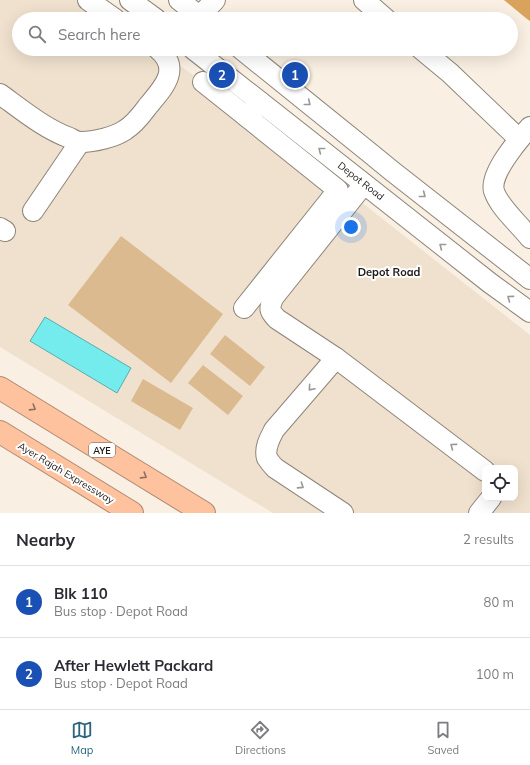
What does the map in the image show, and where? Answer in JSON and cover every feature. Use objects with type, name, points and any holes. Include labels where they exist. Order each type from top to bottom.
[{"type":"highway","name":"AYE","points":[[0,388],[204,513]]},
{"type":"highway","name":"Ayer Rajah Expressway","points":[[0,432],[132,513]]},
{"type":"street","points":[[88,0],[105,12]]},
{"type":"street","points":[[130,0],[146,12]]},
{"type":"street","points":[[179,0],[193,12]]},
{"type":"street","points":[[205,12],[215,0]]},
{"type":"street","points":[[364,0],[378,12]]},
{"type":"street","points":[[0,94],[57,133],[80,142],[111,137],[126,130],[164,87],[169,76],[169,63],[165,56]]},
{"type":"street","name":"Depot Road","points":[[202,56],[490,283],[530,312]]},
{"type":"street","points":[[250,56],[392,171],[530,279]]},
{"type":"street","points":[[429,56],[524,133],[497,171],[494,178],[493,189],[501,204],[530,238]]},
{"type":"street","points":[[203,82],[338,190],[244,308]]},
{"type":"street","points":[[246,117],[260,102]]},
{"type":"street","points":[[33,211],[80,142]]},
{"type":"street","points":[[364,184],[273,298],[270,306],[271,313],[277,319],[336,358],[482,469]]},
{"type":"street","points":[[336,358],[274,430],[266,450],[268,459],[275,468],[343,513]]},
{"type":"street","points":[[479,513],[489,501]]},
{"type":"shaded area","points":[[0,0],[87,0],[104,12],[12,12],[12,56],[166,56],[196,77],[201,71],[348,187],[346,190],[530,335],[530,513],[273,513],[0,347]]},
{"type":"shaded area","points":[[504,0],[530,0],[530,21],[527,19]]},
{"type":"shaded area","points":[[121,236],[223,314],[171,383],[68,305]]},
{"type":"shaded area","points":[[225,335],[265,367],[250,386],[210,354]]},
{"type":"shaded area","points":[[203,365],[243,396],[228,415],[188,383]]},
{"type":"shaded area","points":[[143,379],[193,408],[180,430],[131,401]]},
{"type":"water","points":[[45,317],[131,368],[117,393],[30,341]]},
{"type":"place","name":"After Hewlett Packard","points":[[222,75]]},
{"type":"place","name":"Blk 110","points":[[295,75]]},
{"type":"district","name":"Depot Road","points":[[389,272]]}]
